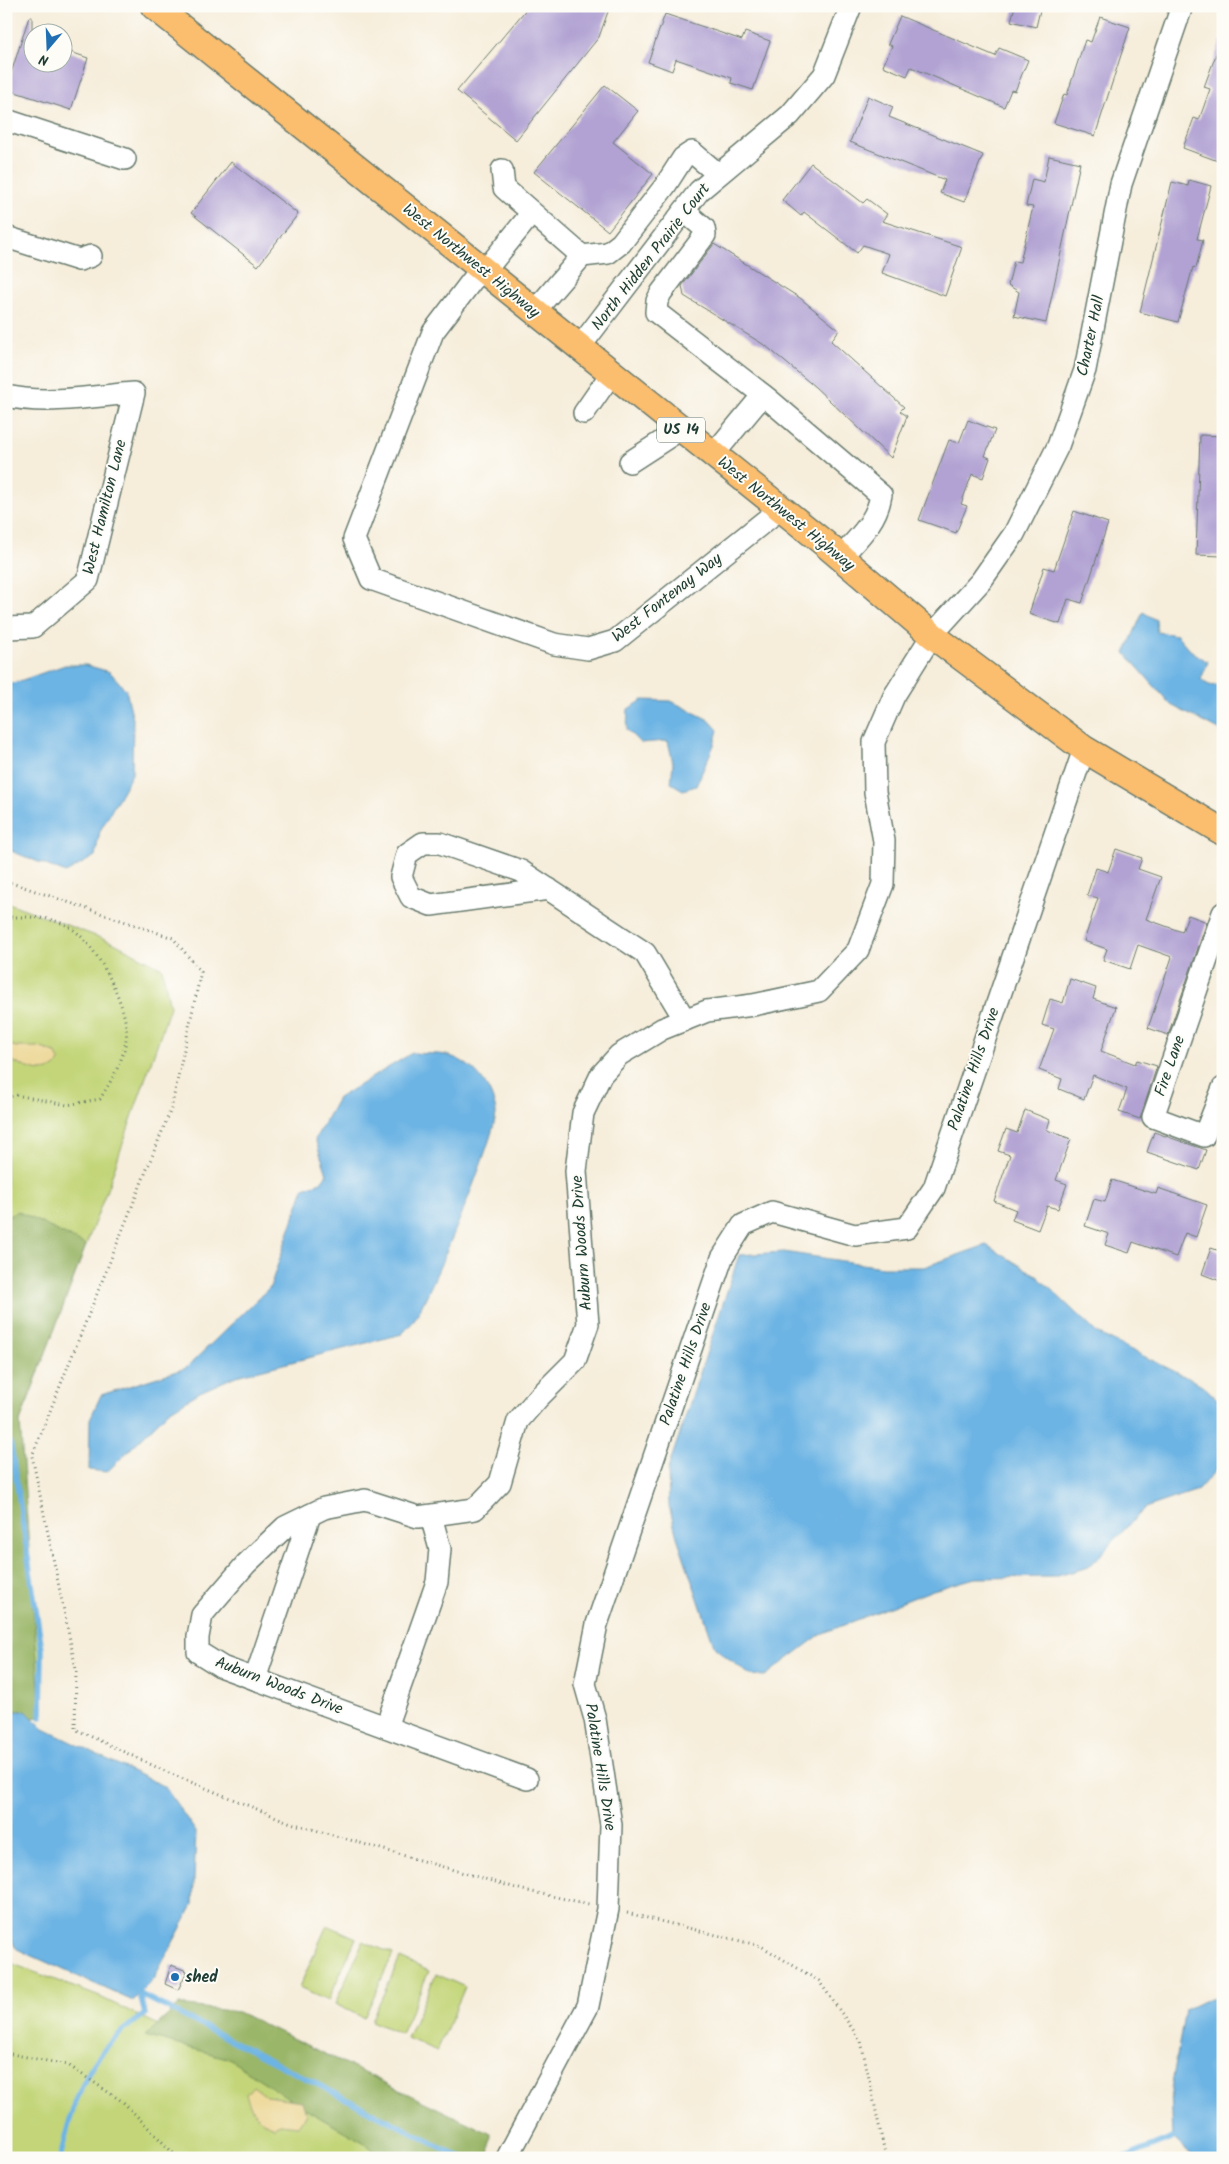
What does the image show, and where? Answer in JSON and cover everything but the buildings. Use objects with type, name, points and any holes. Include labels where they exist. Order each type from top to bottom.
[{"type":"main road","name":"West Northwest Highway","points":[[154,6],[841,557],[932,635],[1084,749],[1223,832]]},
{"type":"street","name":"North Hidden Prairie Court","points":[[579,348],[699,191],[790,115],[824,75],[851,6]]},
{"type":"street","name":"Charter Hall","points":[[932,635],[982,581],[1014,534],[1058,446],[1085,370],[1121,184],[1182,6]]},
{"type":"street","points":[[6,120],[125,158]]},
{"type":"street","points":[[502,170],[504,188],[531,214],[582,256],[608,254],[621,243],[687,155],[692,152],[718,174]]},
{"type":"street","points":[[684,211],[704,228],[705,235],[661,293],[657,301],[656,312],[763,395],[881,495],[879,507],[872,521],[841,557]]},
{"type":"street","points":[[483,270],[531,214]]},
{"type":"street","points":[[6,237],[79,260],[91,256]]},
{"type":"street","points":[[534,312],[582,256]]},
{"type":"street","name":"West Fontenay Way","points":[[483,270],[433,332],[354,539],[371,579],[554,644],[588,649],[615,641],[780,509]]},
{"type":"street","points":[[584,413],[612,374]]},
{"type":"street","name":"West Hamilton Lane","points":[[6,396],[19,399],[134,393],[88,580],[33,627],[6,628]]},
{"type":"street","points":[[713,455],[763,395]]},
{"type":"street","points":[[630,462],[681,429]]},
{"type":"street","name":"Auburn Woods Drive","points":[[527,1779],[222,1667],[198,1652],[198,1636],[202,1616],[246,1564],[285,1527],[324,1508],[365,1500],[418,1518],[475,1509],[500,1483],[518,1421],[538,1398],[575,1362],[588,1324],[576,1172],[583,1113],[601,1075],[619,1055],[662,1029],[707,1011],[753,1005],[819,992],[858,950],[883,884],[884,841],[875,792],[874,742],[894,696],[932,635]]},
{"type":"street","name":"Palatine Hills Drive","points":[[507,2158],[588,2006],[608,1909],[611,1825],[595,1720],[586,1684],[597,1624],[722,1258],[743,1225],[772,1212],[854,1235],[907,1228],[934,1188],[1084,749]]},
{"type":"street","points":[[549,889],[431,905],[411,897],[401,877],[407,854],[423,843],[440,843],[521,871],[549,889],[645,953],[685,1020]]},
{"type":"street","name":"Fire Lane","points":[[1223,913],[1153,1117],[1204,1136],[1223,1088]]},
{"type":"street","points":[[255,1679],[310,1515]]},
{"type":"street","points":[[386,1727],[437,1582],[440,1548],[431,1516]]},
{"type":"path","points":[[6,917],[46,917],[68,926],[87,943],[104,968],[123,1008],[127,1039],[114,1076],[100,1099],[67,1105],[16,1095],[6,1098]]},
{"type":"path","points":[[6,2053],[68,2065],[123,2102],[178,2158]]},
{"type":"green space","points":[[6,902],[114,943],[162,968],[170,1007],[109,1184],[11,1446],[42,1650],[41,1717],[14,1719],[6,1722]]},
{"type":"green space","points":[[17,1211],[86,1245],[20,1421],[41,1717],[14,1719],[6,1707],[6,1218]]},
{"type":"green space","points":[[327,1925],[356,1938],[328,2001],[299,1988]]},
{"type":"green space","points":[[363,1941],[393,1954],[364,2018],[335,2004]]},
{"type":"green space","points":[[6,1953],[13,1964],[100,1997],[437,2158],[6,2158]]},
{"type":"green space","points":[[400,1958],[429,1971],[401,2034],[371,2021]]},
{"type":"green space","points":[[436,1974],[465,1987],[437,2051],[407,2038]]},
{"type":"green space","points":[[179,2005],[238,2012],[491,2134],[489,2158],[382,2158],[365,2143],[310,2112],[227,2058],[145,2036]]},
{"type":"sand","points":[[6,1044],[17,1047],[39,1047],[55,1053],[60,1062],[48,1070],[41,1071],[28,1068],[6,1059]]},
{"type":"sand","points":[[253,2086],[266,2096],[302,2101],[306,2114],[298,2126],[280,2124],[274,2127],[259,2119],[250,2105],[246,2094]]},
{"type":"water","points":[[1143,612],[1156,620],[1157,632],[1177,635],[1190,650],[1208,662],[1201,679],[1210,685],[1221,684],[1223,732],[1171,705],[1125,653]]},
{"type":"water","points":[[65,665],[86,665],[110,672],[126,690],[133,719],[132,774],[100,831],[95,856],[66,873],[6,849],[6,683],[14,683]]},
{"type":"water","points":[[643,700],[671,701],[709,720],[718,730],[714,745],[696,786],[683,790],[671,783],[673,763],[668,741],[640,743],[627,730],[628,709]]},
{"type":"water","points":[[412,1053],[446,1055],[464,1063],[485,1084],[494,1102],[496,1112],[494,1126],[486,1150],[460,1218],[432,1285],[412,1323],[402,1334],[236,1376],[200,1392],[169,1411],[107,1472],[89,1470],[90,1419],[101,1395],[186,1368],[270,1287],[304,1188],[321,1182],[327,1174],[315,1139],[338,1098]]},
{"type":"water","points":[[986,1245],[1036,1275],[1097,1333],[1202,1385],[1223,1404],[1223,1462],[1198,1490],[1145,1508],[1089,1567],[1054,1577],[975,1578],[933,1590],[821,1634],[765,1676],[750,1675],[715,1648],[677,1537],[669,1506],[668,1469],[739,1255],[784,1252],[882,1267],[924,1267]]},
{"type":"water","points":[[6,1711],[26,1711],[44,1729],[165,1787],[196,1832],[193,1905],[154,1978],[133,2001],[17,1949],[6,1929]]},
{"type":"water","points":[[1210,1998],[1223,1999],[1223,2158],[1194,2158],[1173,2138],[1171,2089],[1185,2010]]},
{"type":"waterway","points":[[6,1436],[11,1446],[42,1650],[41,1717]]},
{"type":"waterway","points":[[140,1994],[462,2158]]},
{"type":"waterway","points":[[60,2158],[78,2095],[97,2059],[110,2043],[145,2014],[140,1994]]},
{"type":"waterway","points":[[1124,2158],[1173,2138]]},
{"type":"place","name":"shed","points":[[175,1977]]}]
